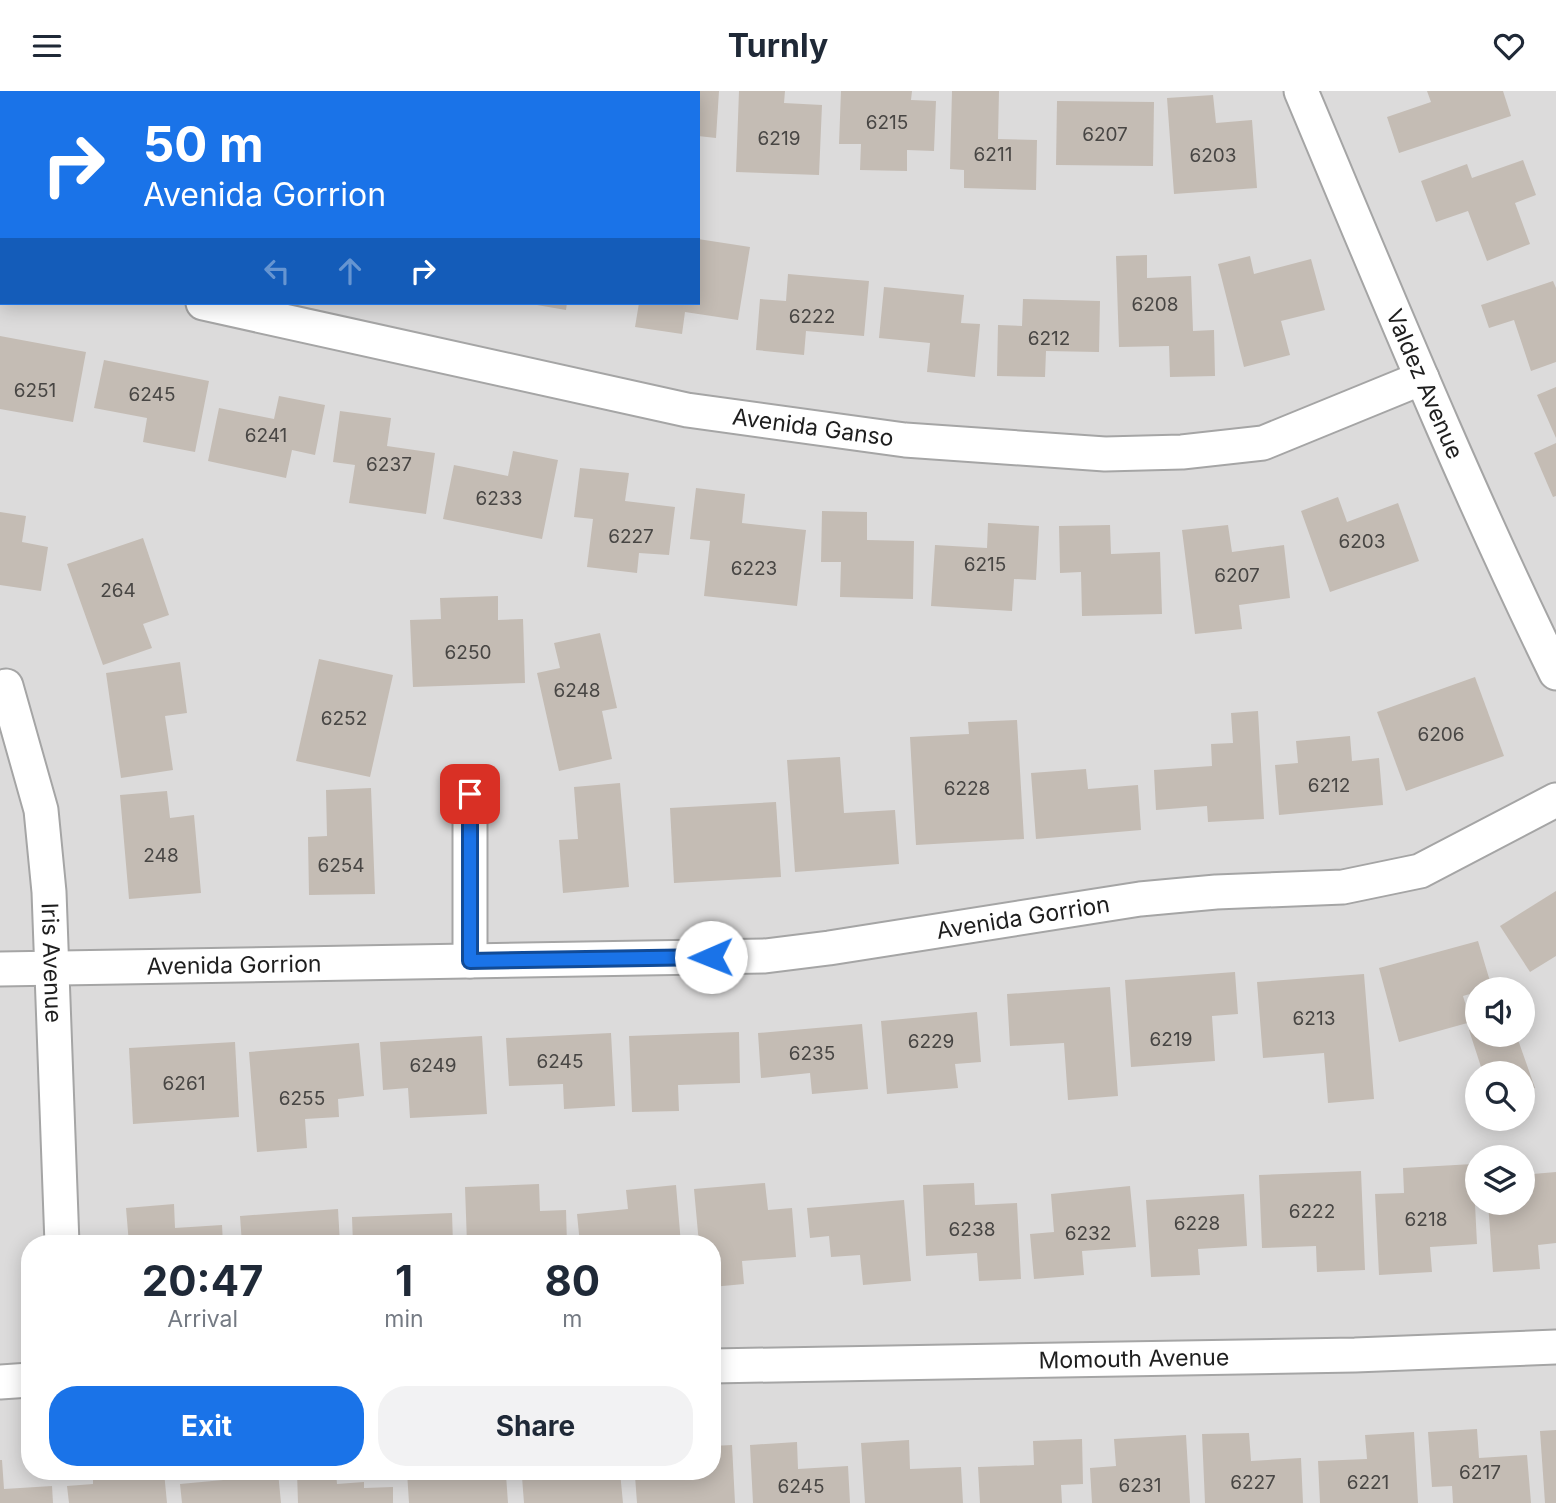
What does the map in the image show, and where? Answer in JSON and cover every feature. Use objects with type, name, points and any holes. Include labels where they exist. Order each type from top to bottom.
[{"type":"street","name":"Valdez Avenue","points":[[1301,91],[1422,379],[1519,598],[1556,673]]},
{"type":"street","name":"Avenida Ganso","points":[[213,305],[687,409],[905,440],[1105,454],[1182,452],[1263,443],[1422,379]]},
{"type":"street","name":"Iris Avenue","points":[[6,687],[41,810],[49,892],[62,1235]]},
{"type":"street","points":[[470,794],[470,961]]},
{"type":"street","name":"Avenida Gorrion","points":[[0,969],[765,956],[829,949],[1140,899],[1343,887],[1420,871],[1556,800]]},
{"type":"street","name":"Momouth Avenue","points":[[721,1366],[1341,1355],[1556,1347]]},
{"type":"street","points":[[0,1382],[21,1381]]},
{"type":"shaded area","points":[[700,91],[1556,91],[1556,1503],[0,1503],[0,305],[700,305]]},
{"type":"building","points":[[700,91],[719,91],[716,138],[700,136]]},
{"type":"building","points":[[739,91],[785,91],[784,103],[822,105],[819,175],[736,172]]},
{"type":"building","points":[[841,91],[912,91],[911,100],[936,101],[934,151],[907,150],[907,171],[860,170],[861,144],[839,144]]},
{"type":"building","points":[[952,91],[999,91],[998,139],[1037,140],[1036,190],[964,188],[964,170],[950,169]]},
{"type":"building","points":[[1427,91],[1503,91],[1511,116],[1399,153],[1387,117],[1431,102]]},
{"type":"building","points":[[1213,95],[1216,123],[1252,120],[1257,188],[1174,194],[1167,98]]},
{"type":"building","points":[[1057,101],[1154,102],[1153,166],[1056,165]]},
{"type":"building","points":[[1523,160],[1536,195],[1515,203],[1530,244],[1487,261],[1468,211],[1436,222],[1421,181],[1467,164],[1472,178]]},
{"type":"building","points":[[700,239],[750,247],[738,320],[685,312],[682,334],[635,327],[639,305],[700,305]]},
{"type":"building","points":[[1147,255],[1147,278],[1191,276],[1193,331],[1214,330],[1215,376],[1170,377],[1169,346],[1119,347],[1116,256]]},
{"type":"building","points":[[1250,256],[1254,274],[1311,259],[1325,310],[1281,321],[1290,355],[1244,367],[1218,264]]},
{"type":"building","points":[[788,274],[869,281],[864,336],[806,331],[804,355],[756,350],[760,299],[786,301]]},
{"type":"building","points":[[1553,281],[1556,288],[1556,362],[1531,371],[1514,320],[1489,328],[1481,305]]},
{"type":"building","points":[[884,287],[964,295],[961,323],[980,324],[975,377],[927,372],[930,343],[879,338]]},
{"type":"building","points":[[1023,299],[1100,301],[1099,352],[1046,351],[1045,377],[997,376],[998,325],[1022,326]]},
{"type":"building","points":[[537,305],[567,305],[566,310]]},
{"type":"building","points":[[0,336],[86,352],[73,422],[0,409]]},
{"type":"building","points":[[104,360],[209,381],[195,452],[143,442],[147,418],[94,408]]},
{"type":"building","points":[[1556,387],[1556,438],[1537,395]]},
{"type":"building","points":[[279,396],[325,405],[315,455],[292,450],[286,478],[208,461],[219,408],[274,419]]},
{"type":"building","points":[[340,411],[391,418],[387,446],[435,453],[426,514],[349,503],[355,465],[333,462]]},
{"type":"building","points":[[1556,443],[1556,496],[1553,497],[1534,453]]},
{"type":"building","points":[[513,451],[558,460],[542,539],[443,519],[454,465],[508,476]]},
{"type":"building","points":[[580,468],[629,473],[625,501],[675,507],[669,555],[639,553],[637,573],[587,567],[593,519],[574,517]]},
{"type":"building","points":[[696,488],[745,494],[742,523],[806,530],[797,606],[704,596],[710,541],[690,539]]},
{"type":"building","points":[[1338,497],[1347,522],[1398,503],[1419,561],[1330,592],[1301,511]]},
{"type":"building","points":[[822,511],[867,512],[867,540],[914,541],[913,599],[840,597],[841,562],[821,562]]},
{"type":"building","points":[[0,512],[26,516],[22,542],[48,547],[41,591],[0,585]]},
{"type":"building","points":[[988,523],[1039,526],[1036,580],[1014,579],[1012,611],[931,606],[935,545],[987,548]]},
{"type":"building","points":[[1110,525],[1111,554],[1160,552],[1162,614],[1082,616],[1081,572],[1060,573],[1059,526]]},
{"type":"building","points":[[1228,525],[1232,552],[1284,545],[1290,598],[1239,605],[1242,629],[1195,634],[1182,530]]},
{"type":"building","points":[[143,538],[169,615],[143,624],[152,648],[103,665],[67,564]]},
{"type":"building","points":[[498,596],[498,620],[523,619],[525,683],[413,687],[410,620],[441,619],[440,598]]},
{"type":"building","points":[[600,633],[617,708],[602,711],[612,759],[559,771],[537,673],[560,668],[554,643]]},
{"type":"building","points":[[319,659],[393,675],[370,777],[296,761]]},
{"type":"building","points":[[180,662],[187,713],[165,716],[173,770],[121,778],[106,673]]},
{"type":"building","points":[[1475,677],[1504,756],[1406,791],[1377,712]]},
{"type":"building","points":[[1258,711],[1264,819],[1208,822],[1207,806],[1156,810],[1154,770],[1212,766],[1211,744],[1233,743],[1231,713]]},
{"type":"building","points":[[1017,720],[1024,839],[916,845],[910,737],[969,734],[968,722]]},
{"type":"building","points":[[1350,736],[1352,761],[1379,758],[1383,805],[1279,815],[1275,765],[1298,763],[1296,741]]},
{"type":"building","points":[[840,757],[844,813],[895,810],[899,864],[795,872],[787,760]]},
{"type":"building","points":[[1086,769],[1088,789],[1138,785],[1141,830],[1036,839],[1031,773]]},
{"type":"building","points":[[620,783],[629,887],[563,893],[559,840],[578,839],[574,787]]},
{"type":"building","points":[[371,788],[375,894],[309,895],[308,837],[327,836],[326,790]]},
{"type":"building","points":[[167,791],[170,818],[194,815],[201,893],[129,899],[120,795]]},
{"type":"building","points":[[776,802],[781,877],[674,883],[670,808]]},
{"type":"building","points":[[1556,891],[1556,956],[1530,972],[1500,926]]},
{"type":"building","points":[[1478,941],[1489,977],[1465,977],[1465,1024],[1399,1042],[1379,968]]},
{"type":"building","points":[[1235,972],[1238,1014],[1212,1016],[1215,1061],[1131,1067],[1125,980]]},
{"type":"building","points":[[1364,974],[1374,1099],[1328,1103],[1324,1053],[1263,1058],[1257,982]]},
{"type":"building","points":[[1110,987],[1118,1096],[1068,1100],[1064,1043],[1010,1046],[1007,994]]},
{"type":"building","points":[[977,1012],[981,1062],[955,1064],[958,1088],[887,1094],[881,1021]]},
{"type":"building","points":[[862,1024],[868,1089],[812,1094],[810,1073],[761,1078],[758,1033]]},
{"type":"building","points":[[739,1032],[740,1083],[678,1085],[679,1111],[632,1112],[629,1036]]},
{"type":"building","points":[[611,1033],[615,1106],[564,1109],[563,1084],[509,1086],[506,1038]]},
{"type":"building","points":[[482,1036],[487,1114],[410,1118],[408,1088],[383,1090],[380,1042]]},
{"type":"building","points":[[235,1042],[239,1117],[133,1124],[129,1048]]},
{"type":"building","points":[[359,1043],[364,1096],[338,1099],[339,1117],[305,1119],[307,1148],[257,1152],[249,1052]]},
{"type":"building","points":[[1475,1047],[1521,1047],[1526,1061],[1479,1061]]},
{"type":"building","points":[[1465,1164],[1465,1215],[1476,1215],[1477,1244],[1430,1247],[1432,1272],[1379,1275],[1375,1194],[1404,1193],[1403,1168]]},
{"type":"building","points":[[1361,1171],[1365,1270],[1317,1272],[1316,1246],[1262,1248],[1259,1175]]},
{"type":"building","points":[[1556,1172],[1556,1243],[1538,1245],[1540,1269],[1493,1272],[1489,1215],[1535,1215],[1535,1174]]},
{"type":"building","points":[[765,1183],[768,1210],[792,1208],[796,1257],[742,1261],[744,1284],[721,1286],[721,1235],[698,1235],[694,1189]]},
{"type":"building","points":[[974,1183],[975,1205],[1017,1203],[1021,1279],[979,1281],[977,1253],[926,1256],[923,1185]]},
{"type":"building","points":[[539,1184],[540,1211],[566,1210],[567,1235],[467,1235],[465,1187]]},
{"type":"building","points":[[676,1185],[680,1235],[579,1235],[577,1214],[628,1209],[626,1190]]},
{"type":"building","points":[[1130,1186],[1136,1247],[1082,1251],[1084,1275],[1034,1279],[1030,1234],[1054,1232],[1051,1194]]},
{"type":"building","points":[[1244,1194],[1247,1246],[1198,1249],[1200,1275],[1151,1277],[1146,1200]]},
{"type":"building","points":[[904,1200],[911,1281],[863,1285],[860,1255],[831,1257],[829,1236],[810,1238],[807,1208]]},
{"type":"building","points":[[174,1204],[175,1228],[222,1225],[223,1235],[128,1235],[126,1208]]},
{"type":"building","points":[[338,1209],[339,1235],[241,1235],[240,1216]]},
{"type":"building","points":[[452,1213],[453,1235],[353,1235],[352,1217]]},
{"type":"building","points":[[1477,1429],[1479,1458],[1527,1455],[1531,1503],[1453,1503],[1452,1486],[1432,1487],[1428,1432]]},
{"type":"building","points":[[1556,1430],[1556,1503],[1545,1503],[1540,1431]]},
{"type":"building","points":[[1414,1432],[1418,1503],[1320,1503],[1318,1461],[1367,1459],[1365,1435]]},
{"type":"building","points":[[1249,1433],[1251,1461],[1301,1458],[1303,1503],[1205,1503],[1202,1434]]},
{"type":"building","points":[[1186,1435],[1190,1503],[1092,1503],[1090,1468],[1116,1466],[1114,1439]]},
{"type":"building","points":[[1082,1439],[1083,1484],[1061,1485],[1062,1503],[980,1503],[978,1467],[1034,1465],[1033,1441]]},
{"type":"building","points":[[909,1440],[910,1469],[961,1467],[963,1503],[865,1503],[861,1443]]},
{"type":"building","points":[[797,1442],[798,1469],[848,1466],[850,1503],[753,1503],[750,1445]]},
{"type":"building","points":[[732,1445],[735,1503],[637,1503],[635,1480],[721,1480],[721,1446]]},
{"type":"building","points":[[0,1460],[4,1489],[52,1486],[53,1503],[0,1503]]},
{"type":"building","points":[[93,1480],[165,1480],[167,1503],[69,1503],[67,1486],[93,1484]]},
{"type":"building","points":[[223,1480],[279,1480],[281,1503],[182,1503],[180,1484]]},
{"type":"building","points":[[297,1480],[337,1480],[337,1484],[364,1482],[364,1488],[393,1487],[393,1503],[298,1503]]},
{"type":"building","points":[[408,1480],[506,1480],[508,1503],[409,1503]]},
{"type":"building","points":[[522,1480],[621,1480],[623,1503],[524,1503]]},
{"type":"route","points":[[470,794],[470,961],[711,957]]}]
